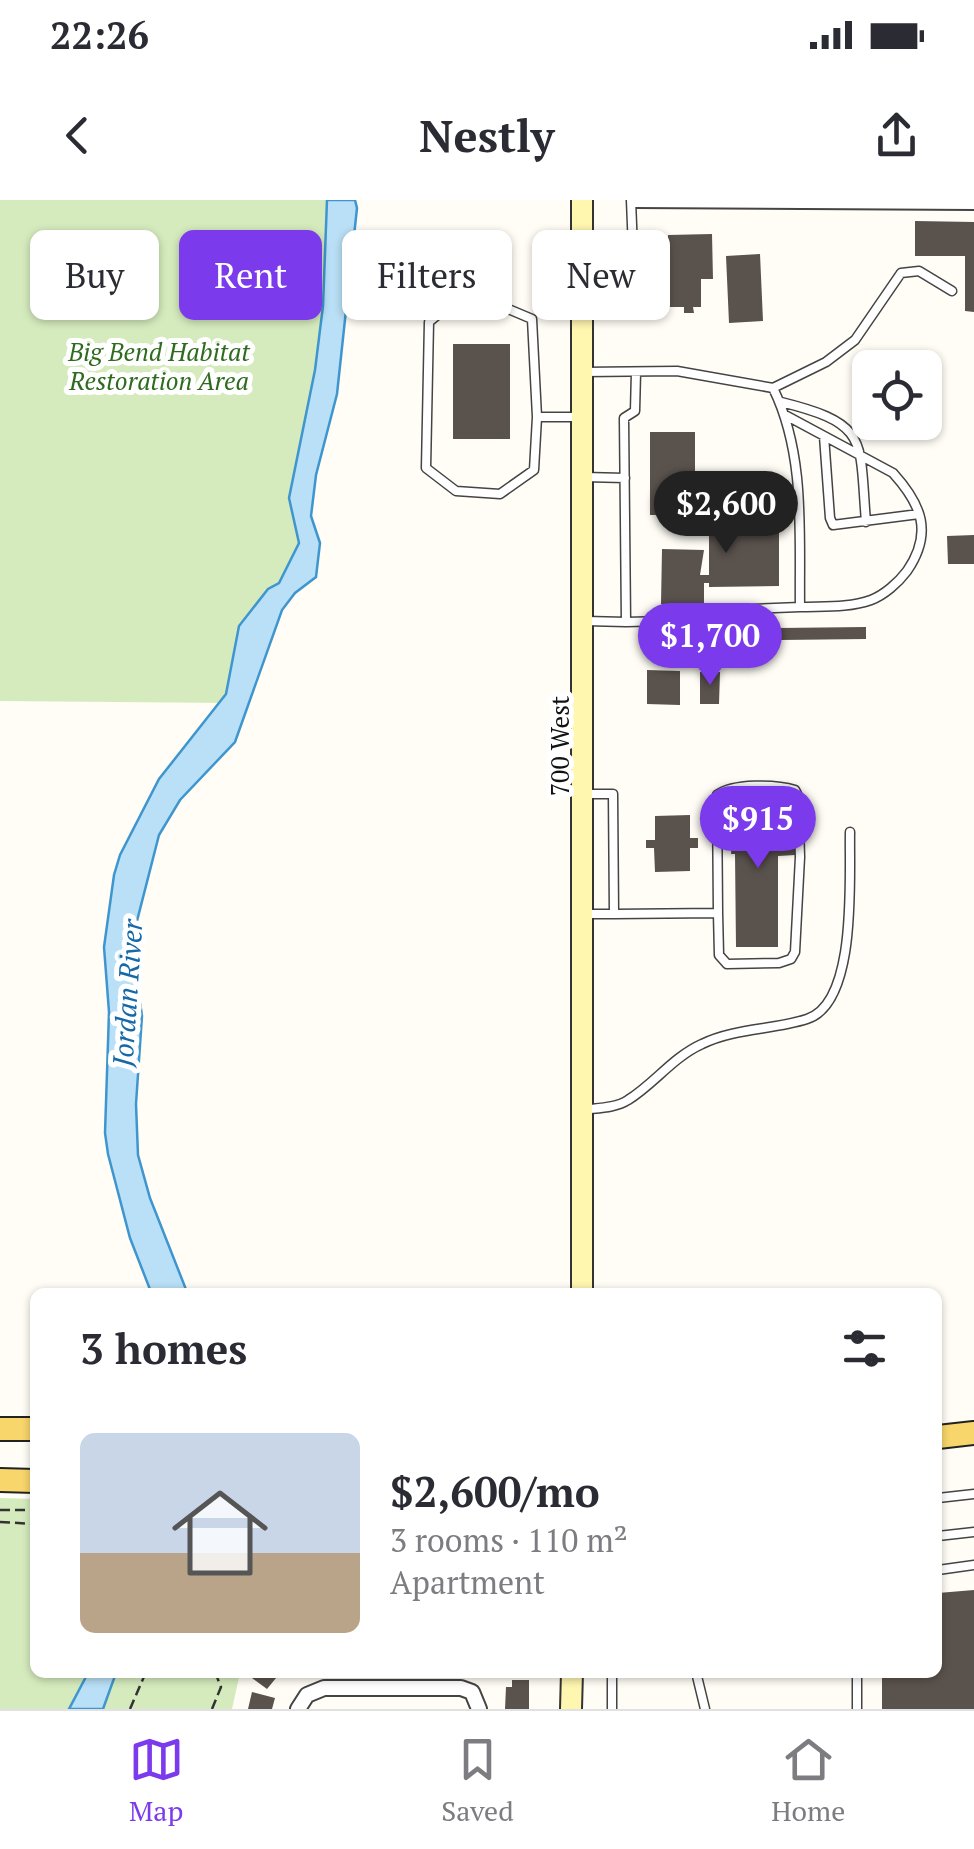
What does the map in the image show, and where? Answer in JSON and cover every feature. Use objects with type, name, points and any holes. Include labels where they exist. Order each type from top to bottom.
[{"type":"main road","points":[[0,1429],[30,1429]]},
{"type":"main road","points":[[942,1437],[974,1433]]},
{"type":"main road","points":[[0,1480],[30,1481]]},
{"type":"street","name":"700 West","points":[[582,200],[582,230]]},
{"type":"street","points":[[633,200],[974,202]]},
{"type":"street","name":"700 West","points":[[582,320],[582,1288]]},
{"type":"street","points":[[571,1709],[572,1678]]},
{"type":"street","points":[[298,1709],[307,1695],[324,1688],[455,1688],[472,1692],[479,1709]]},
{"type":"lane","points":[[633,200],[633,230]]},
{"type":"lane","points":[[583,372],[677,370],[774,388],[826,362],[856,340],[901,273],[919,272],[952,291]]},
{"type":"lane","points":[[453,302],[494,303],[532,319],[537,417],[534,470],[500,494],[456,492],[426,468],[428,322],[453,302]]},
{"type":"lane","points":[[626,622],[624,418],[634,410],[636,372]]},
{"type":"lane","points":[[774,388],[788,416],[797,466],[800,607]]},
{"type":"lane","points":[[780,402],[820,412],[853,434],[860,455],[866,522]]},
{"type":"lane","points":[[584,621],[708,620],[753,609],[867,602],[903,577],[923,538],[919,514],[904,486],[893,474],[788,416]]},
{"type":"lane","points":[[537,417],[583,417]]},
{"type":"lane","points":[[824,436],[833,525],[919,514]]},
{"type":"lane","points":[[583,477],[624,478]]},
{"type":"lane","points":[[730,789],[795,790],[800,857],[795,952],[791,960],[726,964],[719,956],[718,913],[717,795],[730,789]]},
{"type":"lane","points":[[584,794],[613,794],[614,914]]},
{"type":"lane","points":[[583,1110],[625,1102],[700,1044],[811,1018],[832,1000],[848,932],[850,832]]},
{"type":"lane","points":[[584,914],[718,913]]},
{"type":"lane","points":[[942,1498],[974,1494]]},
{"type":"lane","points":[[942,1536],[974,1532]]},
{"type":"lane","points":[[942,1569],[974,1565]]},
{"type":"lane","points":[[612,1678],[612,1709]]},
{"type":"lane","points":[[697,1678],[705,1709]]},
{"type":"lane","points":[[857,1678],[858,1709]]},
{"type":"path","points":[[0,1510],[30,1510]]},
{"type":"path","points":[[0,1522],[30,1524]]},
{"type":"path","points":[[130,1709],[143,1678]]},
{"type":"path","points":[[212,1709],[221,1687],[217,1678]]},
{"type":"green space","name":"Big Bend Habitat Restoration Area","points":[[0,200],[331,200],[333,229],[301,563],[229,703],[0,701]]},
{"type":"green space","points":[[0,1498],[30,1499],[30,1678],[239,1678],[232,1709],[0,1709]]},
{"type":"water","name":"Jordan River","points":[[327,200],[355,200],[355,230],[342,230],[345,320],[337,394],[316,475],[311,516],[320,543],[316,577],[295,593],[282,610],[235,742],[180,800],[159,835],[137,921],[137,980],[142,1016],[136,1104],[138,1155],[150,1198],[185,1288],[149,1288],[130,1238],[105,1133],[109,1012],[104,947],[114,875],[120,855],[159,779],[226,694],[239,626],[268,589],[279,583],[299,543],[289,498],[322,314]]},
{"type":"water","points":[[85,1678],[114,1678],[103,1709],[69,1709]]},
{"type":"building","points":[[915,221],[974,222],[974,312],[965,311],[965,256],[915,256]]},
{"type":"building","points":[[712,234],[713,279],[701,279],[701,307],[693,307],[694,313],[684,313],[684,307],[670,307],[670,235]]},
{"type":"building","points":[[760,254],[763,321],[729,323],[726,256]]},
{"type":"building","points":[[453,344],[510,344],[510,439],[453,439]]},
{"type":"building","points":[[650,432],[695,432],[695,515],[650,515]]},
{"type":"building","points":[[709,508],[779,508],[779,586],[709,587],[709,583],[704,583],[704,605],[661,604],[662,549],[704,550],[700,575],[709,575]]},
{"type":"building","points":[[974,535],[974,564],[948,564],[947,536]]},
{"type":"building","points":[[768,623],[768,642],[727,643],[726,624]]},
{"type":"building","points":[[866,627],[866,639],[780,640],[779,628]]},
{"type":"building","points":[[647,670],[680,671],[680,705],[647,704]]},
{"type":"building","points":[[700,672],[720,672],[719,704],[700,704]]},
{"type":"building","points":[[735,800],[775,800],[775,829],[795,829],[795,855],[778,856],[778,947],[736,947],[735,854],[731,854]]},
{"type":"building","points":[[690,815],[690,838],[698,838],[698,848],[690,848],[690,871],[655,872],[654,848],[646,848],[646,840],[655,840],[655,816]]},
{"type":"building","points":[[974,1590],[974,1709],[882,1709],[882,1678],[942,1678],[942,1593]]},
{"type":"building","points":[[252,1678],[276,1678],[267,1689]]},
{"type":"building","points":[[512,1680],[529,1680],[529,1709],[505,1709],[506,1687],[512,1687]]},
{"type":"building","points":[[252,1692],[275,1698],[272,1709],[248,1709]]}]
